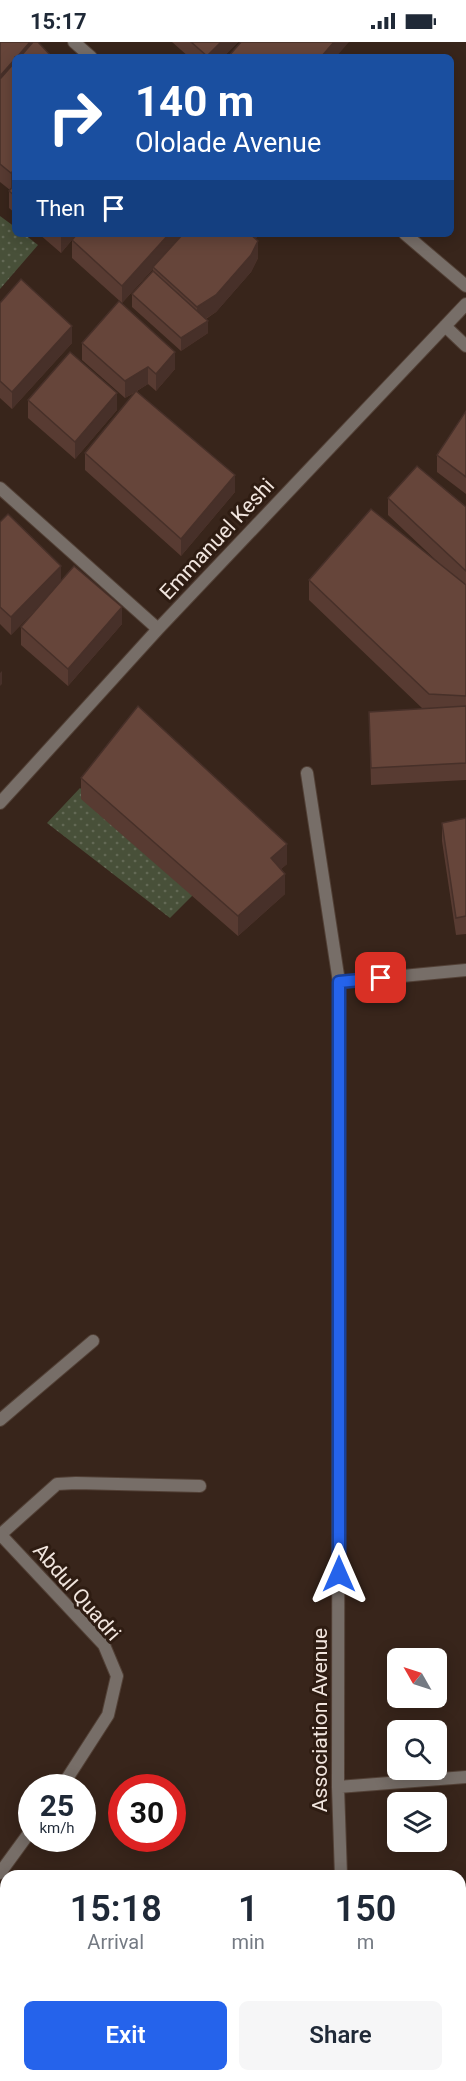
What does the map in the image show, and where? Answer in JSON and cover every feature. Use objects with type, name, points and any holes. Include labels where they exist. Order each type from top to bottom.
[{"type":"street","points":[[74,42],[88,54]]},
{"type":"street","points":[[409,237],[466,286]]},
{"type":"street","name":"Emmanuel Keshi","points":[[0,803],[158,629],[466,304]]},
{"type":"street","points":[[445,326],[466,346]]},
{"type":"street","points":[[0,488],[158,629]]},
{"type":"street","name":"Association Avenue","points":[[308,773],[339,982],[341,1870]]},
{"type":"street","points":[[339,982],[466,970]]},
{"type":"street","points":[[0,1420],[93,1341]]},
{"type":"street","points":[[0,1535],[57,1484],[200,1486]]},
{"type":"street","name":"Abdul Quadri","points":[[0,1535],[104,1645],[117,1676],[108,1715],[70,1774]]},
{"type":"street","points":[[339,1787],[466,1778]]},
{"type":"street","points":[[2,1870],[18,1848]]},
{"type":"green space","points":[[0,216],[12,225],[12,237],[28,237],[38,245],[0,289]]},
{"type":"green space","points":[[80,788],[197,891],[170,918],[47,823]]},
{"type":"building","points":[[0,42],[30,42],[20,54],[12,54],[12,62],[0,76]]},
{"type":"building","points":[[33,42],[38,42],[49,54],[23,54]]},
{"type":"building","points":[[191,42],[221,42],[209,54],[205,54]]},
{"type":"building","points":[[241,42],[334,42],[324,54],[231,54]]},
{"type":"building","points":[[12,65],[11,173],[0,164],[0,79]]},
{"type":"building","points":[[74,237],[166,237],[122,286],[72,240]]},
{"type":"building","points":[[180,237],[253,237],[258,241],[251,255],[216,295],[197,307],[153,267]]},
{"type":"building","points":[[153,271],[208,321],[181,338],[132,294]]},
{"type":"building","points":[[21,279],[72,326],[12,392],[0,381],[0,303]]},
{"type":"building","points":[[119,301],[175,352],[156,374],[148,367],[125,381],[82,343]]},
{"type":"building","points":[[70,352],[117,393],[75,442],[28,400]]},
{"type":"building","points":[[136,391],[235,475],[181,539],[85,453]]},
{"type":"building","points":[[466,411],[466,477],[437,455]]},
{"type":"building","points":[[417,466],[466,507],[466,571],[388,498]]},
{"type":"building","points":[[371,509],[466,585],[466,696],[429,694],[309,580]]},
{"type":"building","points":[[8,514],[61,566],[11,617],[0,607],[0,522]]},
{"type":"building","points":[[74,566],[122,607],[68,669],[21,627]]},
{"type":"building","points":[[138,706],[287,844],[271,858],[285,874],[238,916],[81,778]]},
{"type":"building","points":[[466,706],[466,763],[371,768],[369,712]]},
{"type":"building","points":[[466,818],[466,916],[456,918],[442,823]]},
{"type":"route","points":[[339,1574],[339,982],[381,978]]}]
